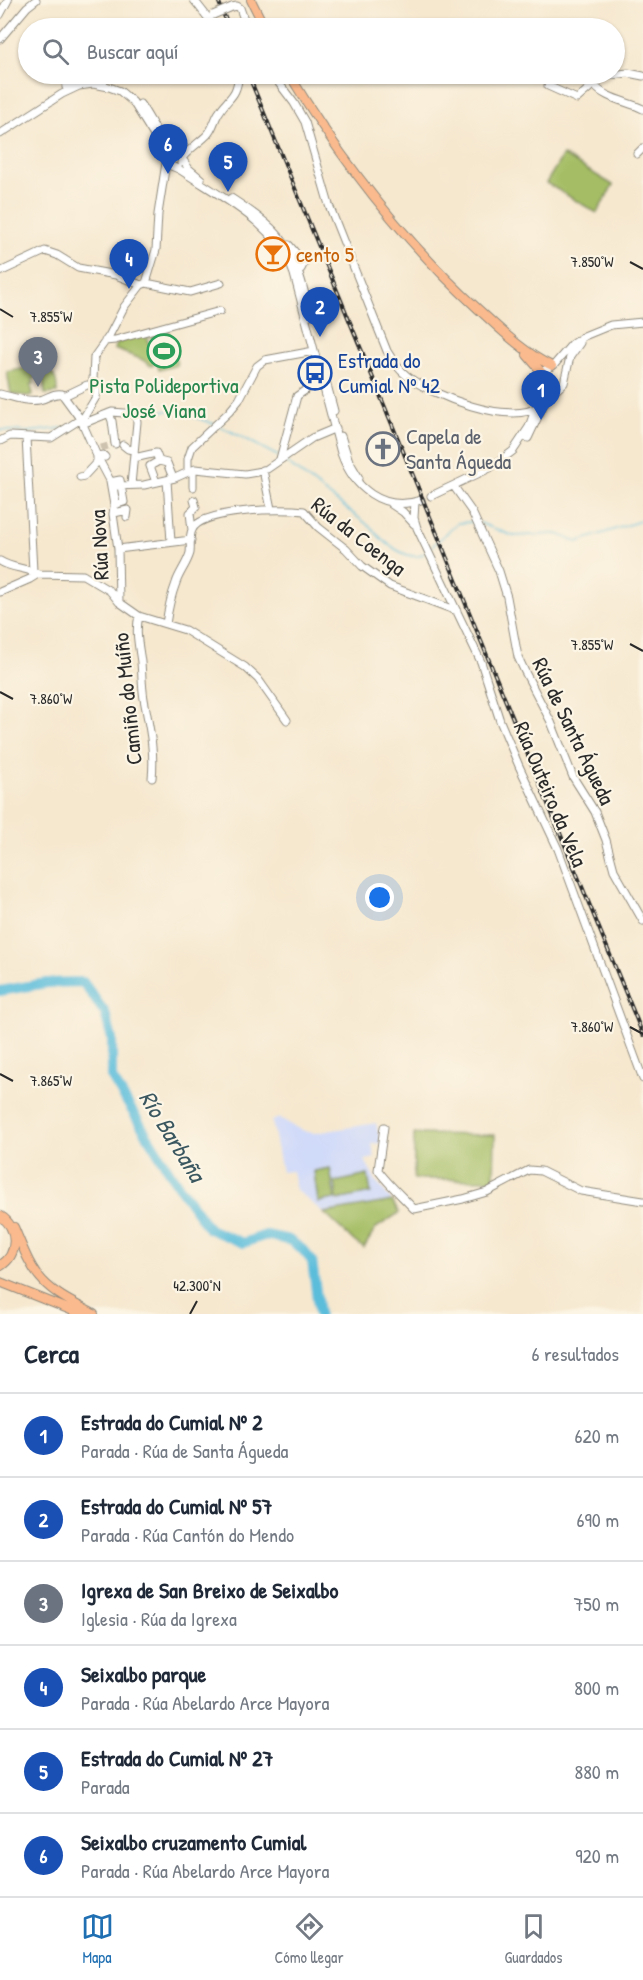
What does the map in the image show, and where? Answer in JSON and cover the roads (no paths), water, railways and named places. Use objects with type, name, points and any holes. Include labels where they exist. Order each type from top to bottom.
[{"type":"highway","points":[[0,1266],[12,1254],[14,1245],[12,1230],[2,1217]]},
{"type":"main road","points":[[251,0],[260,18]]},
{"type":"main road","points":[[296,84],[340,152],[389,216],[456,288],[523,349],[544,378]]},
{"type":"main road","points":[[523,349],[553,365]]},
{"type":"main road","points":[[2,1217],[13,1224],[28,1260],[41,1280],[62,1296],[94,1314]]},
{"type":"main road","points":[[0,1284],[30,1298],[56,1303],[81,1314]]},
{"type":"street","points":[[0,15],[8,0]]},
{"type":"street","points":[[0,39],[27,7],[36,0]]},
{"type":"street","points":[[194,0],[210,16],[237,6],[244,18]]},
{"type":"street","points":[[625,73],[643,76]]},
{"type":"street","points":[[1,128],[71,84]]},
{"type":"street","points":[[1,128],[74,88],[88,84],[103,85],[120,92],[133,102],[168,165],[265,228],[296,259]]},
{"type":"street","points":[[113,84],[133,97],[146,112],[159,135],[176,149],[192,172],[259,217],[283,240],[296,259],[301,285],[300,295]]},
{"type":"street","points":[[168,165],[180,164],[188,150],[208,134],[217,116],[237,90],[238,84]]},
{"type":"street","points":[[279,84],[305,122],[329,205],[387,351],[395,365],[408,377],[429,390],[457,402],[493,411],[512,412],[536,406],[564,383],[574,349],[590,333]]},
{"type":"street","points":[[548,86],[577,99],[594,85],[602,94],[643,110]]},
{"type":"street","points":[[637,154],[643,148]]},
{"type":"street","points":[[0,441],[10,436],[51,438],[81,420],[96,398],[97,388],[93,381],[94,357],[124,307],[143,284],[156,250],[158,214],[168,165],[168,150],[188,150]]},
{"type":"street","points":[[265,228],[291,263],[344,463],[356,482],[372,496],[389,503],[405,514],[417,528]]},
{"type":"street","points":[[0,272],[45,251],[57,255],[78,268],[116,275],[143,284],[190,292],[221,283]]},
{"type":"street","points":[[298,271],[345,451]]},
{"type":"street","points":[[105,341],[220,311]]},
{"type":"street","points":[[417,528],[414,518],[423,499],[490,468],[509,455],[524,436],[547,368],[553,365],[576,341],[611,325],[643,322]]},
{"type":"street","points":[[193,487],[188,459],[192,447],[239,400],[257,366],[265,360],[314,351]]},
{"type":"street","points":[[553,365],[562,368],[566,374]]},
{"type":"street","points":[[544,378],[549,386],[556,388]]},
{"type":"street","points":[[280,459],[297,396],[321,379]]},
{"type":"street","points":[[64,396],[87,385],[95,385]]},
{"type":"street","points":[[328,385],[335,428],[353,470],[361,482],[381,497],[398,503]]},
{"type":"street","points":[[389,503],[423,499],[496,470],[516,455],[528,438],[544,403],[556,388]]},
{"type":"street","points":[[0,394],[36,400],[43,400],[56,393],[64,396],[81,420],[115,485],[141,486],[190,471],[245,474],[263,470],[312,438],[335,428]]},
{"type":"street","points":[[81,420],[87,422],[112,412],[136,414],[131,485]]},
{"type":"street","points":[[109,413],[115,444]]},
{"type":"street","points":[[0,592],[30,579],[35,572],[26,437]]},
{"type":"street","points":[[123,445],[133,454],[156,453],[159,461]]},
{"type":"street","points":[[97,452],[105,457]]},
{"type":"street","points":[[80,477],[84,476],[97,462],[97,452]]},
{"type":"street","points":[[156,482],[150,464],[159,461],[168,463],[171,542]]},
{"type":"street","points":[[263,470],[271,509]]},
{"type":"street","name":"Rúa Nova","points":[[115,485],[114,509],[118,549],[119,602]]},
{"type":"street","name":"Rúa de Santa Águeda","points":[[454,488],[472,512],[499,571],[507,597],[518,657],[551,722],[573,777],[595,812],[614,870],[643,921]]},
{"type":"street","points":[[166,624],[171,597],[187,559],[192,530],[190,513],[196,507],[194,500]]},
{"type":"street","points":[[114,509],[128,510],[127,518]]},
{"type":"street","name":"Rúa da Coenga","points":[[192,530],[201,520],[230,513],[271,509],[304,511],[318,527],[346,549],[362,566],[390,586],[456,611]]},
{"type":"street","name":"Rúa Outeiro da Vela","points":[[417,528],[481,662],[500,721],[558,849],[643,1079]]},
{"type":"street","points":[[118,549],[191,540]]},
{"type":"street","points":[[0,561],[35,572],[83,575],[110,591],[119,602],[139,616],[185,630],[245,667],[258,679],[287,720]]},
{"type":"street","name":"Camiño do Muíño","points":[[139,616],[138,641],[154,759],[152,778]]},
{"type":"street","points":[[384,1127],[378,1170],[414,1209],[487,1192],[529,1170],[541,1171],[581,1191],[643,1201]]},
{"type":"waterway","points":[[137,413],[175,410],[214,424]]},
{"type":"waterway","points":[[218,426],[278,456]]},
{"type":"waterway","points":[[0,430],[28,432],[62,428]]},
{"type":"waterway","points":[[284,461],[372,528],[381,539],[396,550],[412,556],[424,553]]},
{"type":"waterway","points":[[480,523],[513,536],[557,534],[577,542],[643,520]]},
{"type":"waterway","points":[[430,548],[458,523],[473,522]]},
{"type":"waterway","name":"Río Barbaña","points":[[0,991],[46,983],[83,982],[105,1013],[112,1039],[112,1078],[177,1184],[209,1229],[243,1243],[266,1235],[289,1240],[302,1249],[312,1261],[319,1314]]},
{"type":"tunnel","points":[[101,448],[119,443],[123,445]]},
{"type":"railway","points":[[218,0],[225,18]]},
{"type":"railway","points":[[252,84],[643,1035]]},
{"type":"place","name":"Seixalbo cruzamento Cumial","points":[[168,174]]},
{"type":"place","name":"Estrada do Cumial Nº 27","points":[[228,192]]},
{"type":"place","name":"cento 5","points":[[273,254]]},
{"type":"place","name":"Seixalbo parque","points":[[129,289]]},
{"type":"place","name":"Estrada do Cumial Nº 57","points":[[320,337]]},
{"type":"place","name":"Pista Polideportiva José Viana","points":[[164,351]]},
{"type":"place","name":"Estrada do Cumial Nº 42","points":[[315,373]]},
{"type":"place","name":"Igrexa de San Breixo de Seixalbo","points":[[38,387]]},
{"type":"place","name":"Estrada do Cumial Nº 2","points":[[541,420]]},
{"type":"place","name":"Capela de Santa Águeda","points":[[383,449]]}]
